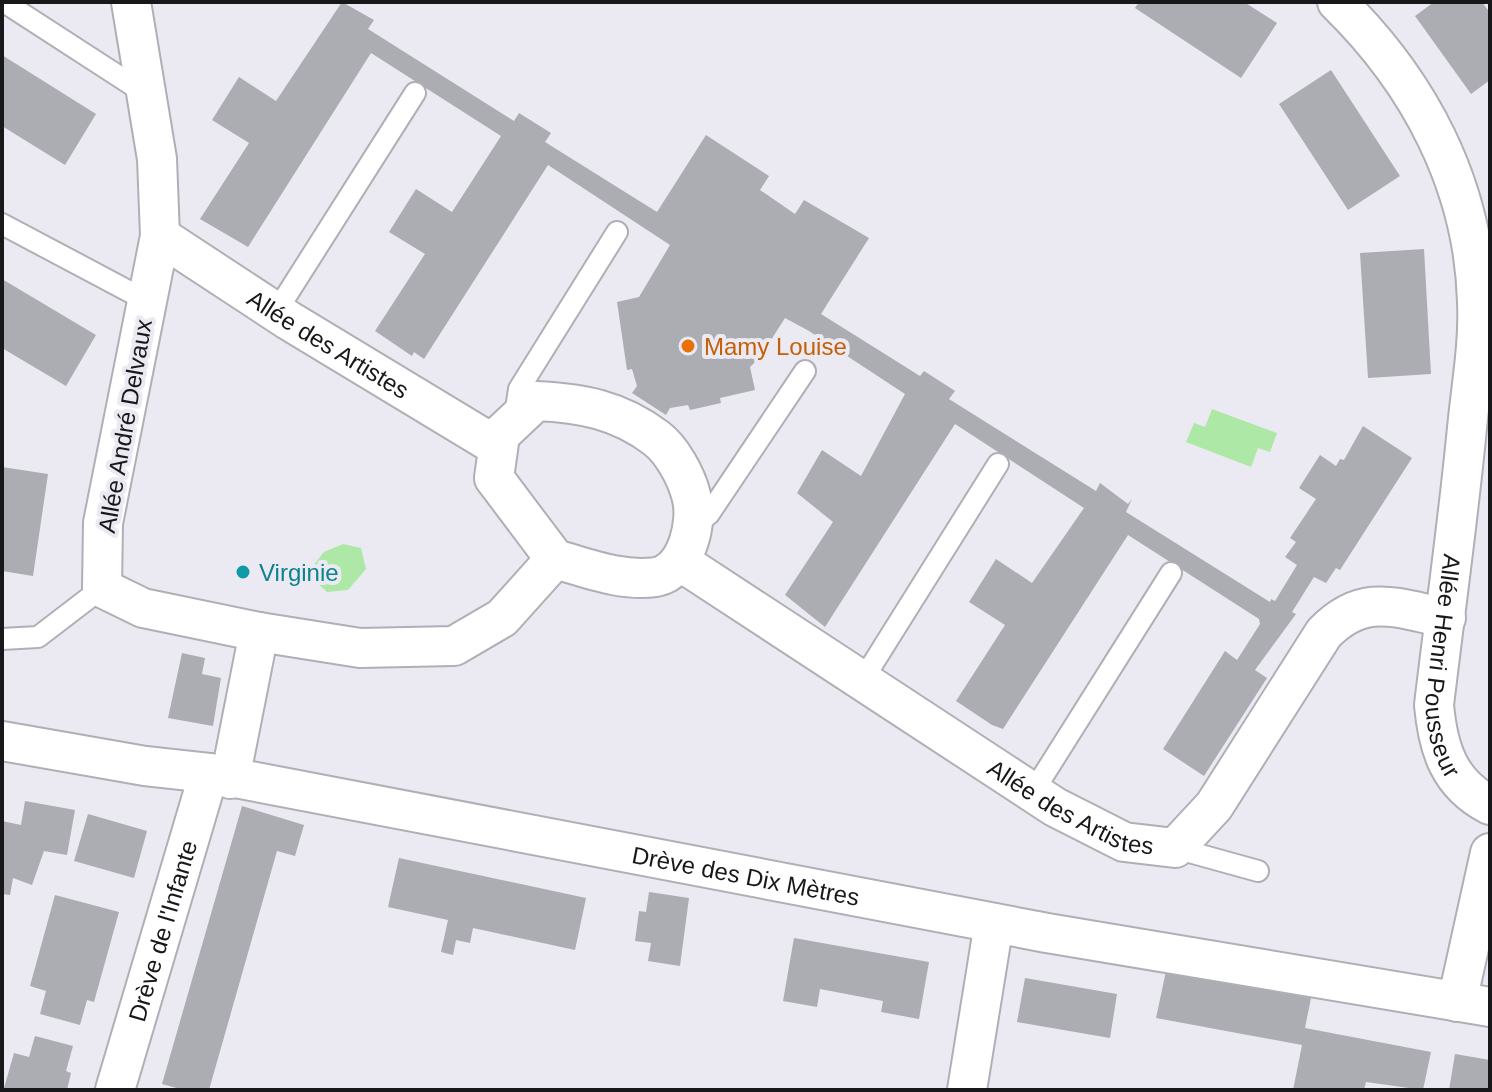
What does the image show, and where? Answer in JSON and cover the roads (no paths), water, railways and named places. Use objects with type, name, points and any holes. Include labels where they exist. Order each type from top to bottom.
[{"type":"street","name":"Allée André Delvaux","points":[[102,588],[103,523],[160,236],[157,159],[143,92],[131,2]]},
{"type":"street","name":"Allée Henri Pousseur","points":[[1337,2],[1373,37],[1439,139],[1458,188],[1472,248],[1477,300],[1475,509],[1446,618],[1434,705],[1438,741],[1454,776],[1467,791],[1490,805]]},
{"type":"street","name":"Allée des Artistes","points":[[160,236],[276,312],[506,434]]},
{"type":"street","points":[[536,401],[575,403],[615,412],[659,440],[682,471],[692,497],[686,545],[659,577],[619,577],[555,559],[494,478],[506,434],[536,401]]},
{"type":"street","name":"Allée des Artistes","points":[[686,545],[862,681],[1100,834],[1124,842],[1175,848],[1214,806],[1324,633],[1341,615],[1373,605],[1446,618]]},
{"type":"street","points":[[102,588],[143,608],[259,632],[360,648],[454,646],[502,618],[555,559]]},
{"type":"street","points":[[220,776],[259,632]]},
{"type":"street","name":"Drève des Dix Mètres","points":[[2,741],[220,776],[994,923],[1474,1004]]},
{"type":"street","name":"Drève de l'Infante","points":[[115,1090],[220,776]]},
{"type":"street","points":[[1474,1004],[1490,853]]},
{"type":"street","points":[[967,1090],[994,923]]},
{"type":"lane","points":[[4,2],[143,92]]},
{"type":"lane","points":[[276,312],[415,93]]},
{"type":"lane","points":[[2,224],[147,301]]},
{"type":"lane","points":[[506,434],[519,389],[617,232]]},
{"type":"lane","points":[[686,545],[805,371]]},
{"type":"lane","points":[[862,681],[998,464]]},
{"type":"lane","points":[[1033,792],[1171,573]]},
{"type":"lane","points":[[2,639],[38,637],[102,588]]},
{"type":"lane","points":[[1175,848],[1258,871]]},
{"type":"place","name":"Mamy Louise","points":[[688,346]]},
{"type":"place","name":"Virginie","points":[[243,572]]}]
